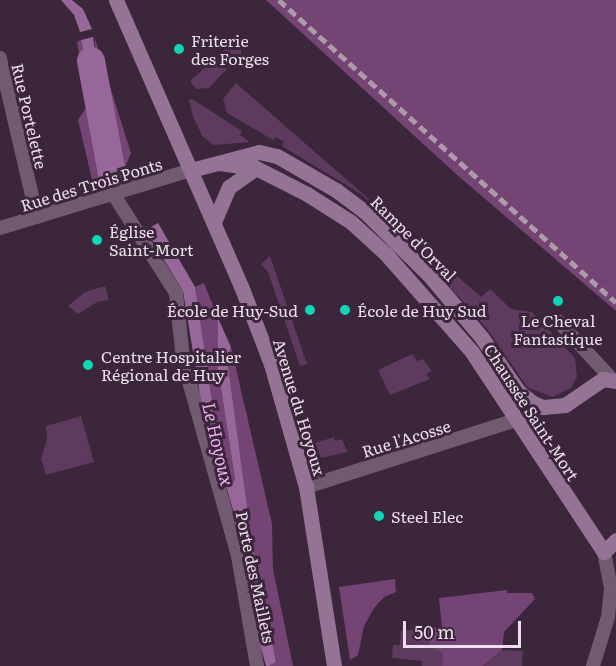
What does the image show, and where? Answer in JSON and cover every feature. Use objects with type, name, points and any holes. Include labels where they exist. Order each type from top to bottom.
[{"type":"street","name":"Avenue du Hoyoux","points":[[116,0],[214,222],[270,364],[306,487],[334,666]]},
{"type":"street","name":"Rue Portelette","points":[[0,58],[37,217]]},
{"type":"street","name":"Rampe d'Orval","points":[[191,170],[259,152],[277,156],[363,210],[428,274],[482,338],[519,392],[533,403],[543,407],[565,405],[595,383],[613,379]]},
{"type":"street","name":"Chaussée Saint-Mort","points":[[219,162],[256,168],[330,206],[386,254],[457,332],[604,552]]},
{"type":"street","points":[[214,222],[229,187],[256,168]]},
{"type":"street","name":"Rue des Trois Ponts","points":[[0,228],[191,170]]},
{"type":"street","name":"Porte des Maillets","points":[[114,195],[176,293],[183,360],[238,556],[257,666]]},
{"type":"street","points":[[558,321],[613,379]]},
{"type":"street","name":"Rue l'Acosse","points":[[306,487],[516,420]]},
{"type":"street","points":[[593,666],[608,617],[612,588],[604,552],[616,540]]},
{"type":"shaded area","points":[[266,0],[616,0],[616,311],[456,174]]},
{"type":"shaded area","points":[[241,35],[241,54],[209,88],[196,89],[190,81]]},
{"type":"shaded area","points":[[94,36],[131,153],[122,175],[93,184],[78,120],[88,105],[77,42],[81,40],[92,90],[101,95]]},
{"type":"shaded area","points":[[236,83],[481,297],[490,289],[511,309],[532,312],[575,358],[577,377],[571,388],[552,397],[527,387],[488,330],[401,232],[361,194],[282,146],[284,142],[276,137],[273,140],[227,113],[223,99]]},
{"type":"shaded area","points":[[192,99],[242,131],[240,135],[250,142],[214,145],[202,136],[193,116],[189,100]]},
{"type":"shaded area","points":[[270,256],[307,364],[300,366],[268,272],[261,264]]},
{"type":"shaded area","points":[[204,283],[218,318],[218,369],[235,479],[232,484],[228,483],[205,372],[195,287]]},
{"type":"shaded area","points":[[105,286],[109,300],[97,302],[78,314],[68,306],[85,292]]},
{"type":"shaded area","points":[[231,347],[272,524],[273,569],[293,666],[269,666],[276,662],[251,535],[227,358]]},
{"type":"shaded area","points":[[412,354],[417,361],[423,359],[432,371],[426,374],[430,379],[390,395],[378,370]]},
{"type":"shaded area","points":[[81,416],[94,462],[46,475],[41,459],[47,439],[46,426]]},
{"type":"shaded area","points":[[334,437],[335,441],[342,439],[347,452],[321,458],[315,443]]},
{"type":"shaded area","points":[[395,579],[396,592],[384,597],[374,608],[364,626],[358,655],[350,660],[339,587]]},
{"type":"shaded area","points":[[507,590],[507,593],[532,593],[535,599],[504,632],[502,650],[483,666],[442,666],[443,654],[430,646],[421,629],[442,627],[439,598]]},
{"type":"shaded area","points":[[421,629],[430,646],[444,655],[442,666],[422,666],[422,661],[392,658],[393,645],[400,645],[401,631]]},
{"type":"shaded area","points":[[502,650],[523,651],[522,666],[483,666]]},
{"type":"water","points":[[61,0],[72,0],[83,9],[92,29],[80,32],[74,15]]},
{"type":"water","points":[[93,37],[101,95],[99,99],[92,90],[81,40]]},
{"type":"water","points":[[158,223],[195,287],[216,429],[228,483],[232,484],[235,479],[218,369],[218,318],[231,347],[227,358],[251,535],[276,662],[269,666],[266,666],[259,641],[237,523],[201,401],[183,291],[146,230]]},
{"type":"waterway","name":"Le Hoyoux","points":[[91,61],[113,178]]},
{"type":"railway","points":[[279,0],[616,302]]},
{"type":"place","name":"Friterie des Forges","points":[[179,49]]},
{"type":"place","name":"Église Saint-Mort","points":[[97,240]]},
{"type":"place","name":"Le Cheval Fantastique","points":[[558,301]]},
{"type":"place","name":"École de Huy-Sud","points":[[310,310]]},
{"type":"place","name":"École de Huy Sud","points":[[345,310]]},
{"type":"place","name":"Centre Hospitalier Régional de Huy","points":[[88,365]]},
{"type":"place","name":"Steel Elec","points":[[379,516]]}]
